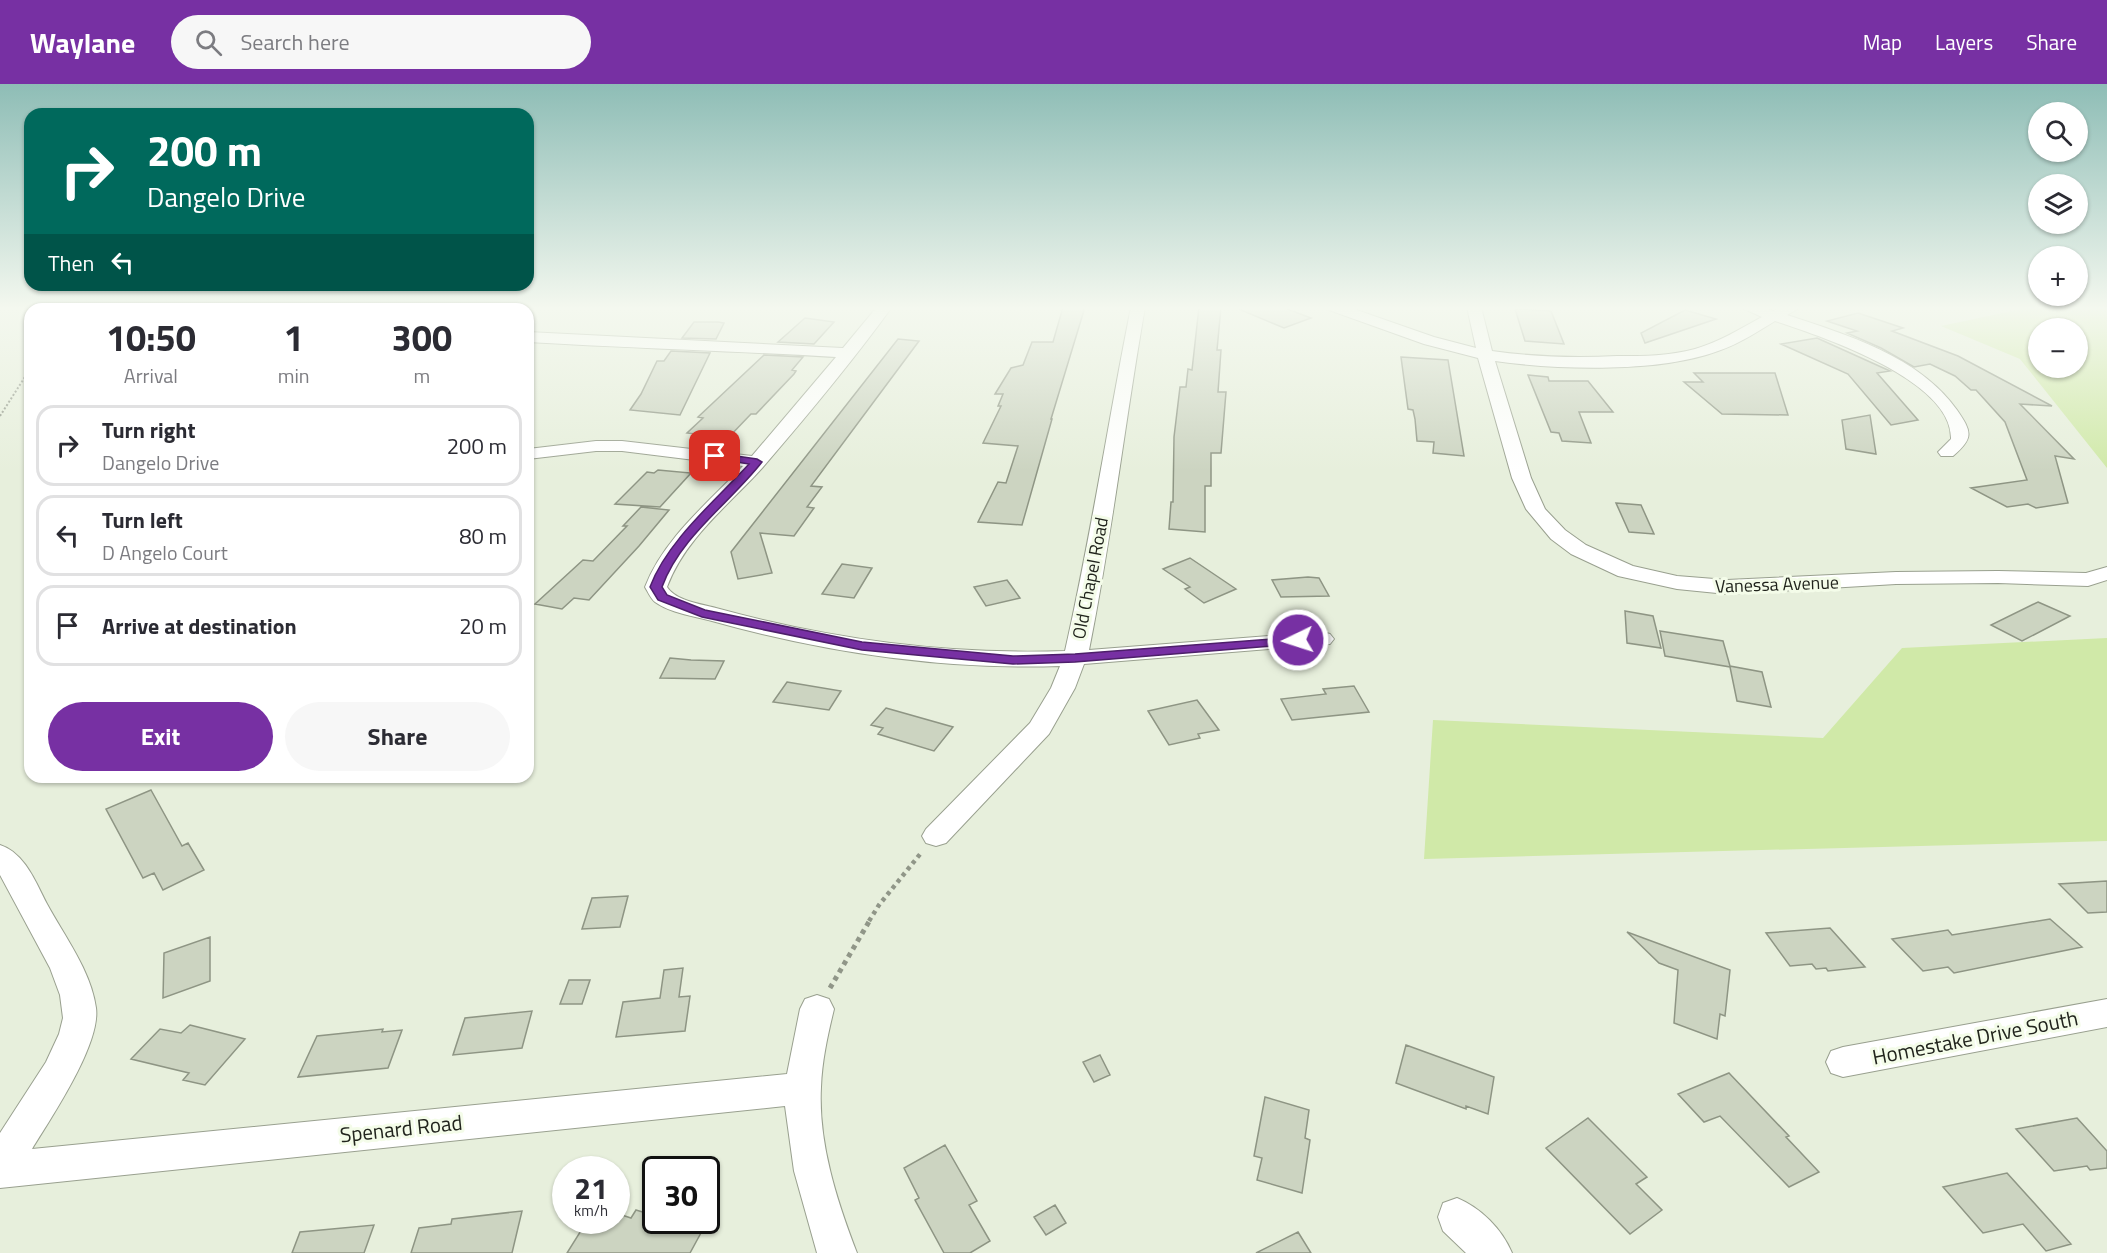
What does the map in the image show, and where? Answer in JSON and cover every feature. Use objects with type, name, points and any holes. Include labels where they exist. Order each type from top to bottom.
[{"type":"street","points":[[840,362],[757,462],[669,561],[658,579],[658,593],[676,604],[702,613],[862,646],[1013,660],[1075,658],[1322,639]]},
{"type":"street","name":"Old Chapel Road","points":[[936,836],[1040,728],[1063,688],[1075,658],[1091,585],[1128,362]]},
{"type":"street","name":"Vanessa Avenue","points":[[1488,362],[1516,460],[1539,514],[1575,547],[1631,573],[1700,586],[1748,587],[1896,578],[1998,577],[2088,580],[2107,573]]},
{"type":"street","points":[[1566,362],[1600,362]]},
{"type":"street","points":[[1886,362],[1922,382],[1945,404],[1960,432],[1960,441],[1947,452]]},
{"type":"street","points":[[534,453],[589,446],[622,446],[757,462]]},
{"type":"street","points":[[0,856],[14,874],[60,955],[76,996],[80,1017],[74,1037],[55,1078],[0,1168]]},
{"type":"street","points":[[817,1010],[803,1088],[808,1149],[837,1253]]},
{"type":"street","name":"Homestake Drive South","points":[[1843,1062],[2107,1013]]},
{"type":"street","name":"Spenard Road","points":[[0,1168],[803,1088]]},
{"type":"street","points":[[1457,1217],[1474,1232],[1491,1253]]},
{"type":"path","points":[[0,416],[24,378]]},
{"type":"path","points":[[817,1010],[879,905],[936,836]]},
{"type":"green space","points":[[2088,362],[2107,362],[2107,468],[2035,378],[2088,378]]},
{"type":"green space","points":[[2107,638],[2107,841],[1424,859],[1433,720],[1823,738],[1902,648]]},
{"type":"building","points":[[657,362],[706,362],[680,415],[630,410],[641,394]]},
{"type":"building","points":[[757,362],[799,362],[792,370],[796,371],[794,374],[756,414],[751,414],[728,438],[687,433],[703,418],[698,417]]},
{"type":"building","points":[[880,362],[904,362],[811,486],[822,487],[807,507],[814,508],[794,536],[760,533],[772,573],[738,579],[731,552]]},
{"type":"building","points":[[1024,362],[1068,362],[1022,525],[978,522],[998,482],[1006,483],[1018,446],[983,443],[1001,406],[998,406],[1003,394],[995,394],[1011,368],[1023,365]]},
{"type":"building","points":[[1193,362],[1220,362],[1218,392],[1226,392],[1221,453],[1211,453],[1211,486],[1205,486],[1205,532],[1169,529],[1171,502],[1173,502],[1174,437],[1180,387],[1186,387],[1188,369],[1192,370]]},
{"type":"building","points":[[1402,362],[1448,362],[1464,456],[1433,453],[1434,442],[1417,441],[1413,410],[1408,409]]},
{"type":"building","points":[[1820,362],[1869,362],[1890,371],[1877,373],[1918,420],[1891,425],[1848,374]]},
{"type":"building","points":[[1905,362],[1968,362],[2052,406],[2020,404],[2074,459],[2055,456],[2068,503],[2036,508],[2028,504],[2007,507],[1971,488],[2027,480],[2005,422],[1976,390],[1971,390],[1955,376],[1930,364],[1914,367]]},
{"type":"building","points":[[1694,373],[1775,373],[1788,415],[1722,414],[1684,382],[1703,382]]},
{"type":"building","points":[[1528,375],[1548,377],[1549,381],[1588,381],[1613,412],[1579,412],[1591,443],[1562,441],[1559,433],[1551,432]]},
{"type":"building","points":[[1870,415],[1876,454],[1846,449],[1842,420]]},
{"type":"building","points":[[658,470],[691,473],[660,507],[615,504],[647,472],[654,473]]},
{"type":"building","points":[[1616,503],[1641,505],[1654,534],[1629,532]]},
{"type":"building","points":[[641,507],[669,510],[589,600],[574,598],[562,609],[535,604],[583,560],[593,561],[627,526],[623,526]]},
{"type":"building","points":[[1190,558],[1236,589],[1204,603],[1185,589],[1190,587],[1163,569]]},
{"type":"building","points":[[842,564],[872,568],[854,598],[822,594]]},
{"type":"building","points":[[1319,578],[1329,596],[1281,597],[1272,580]]},
{"type":"building","points":[[1007,580],[1020,598],[986,606],[974,587]]},
{"type":"building","points":[[2038,602],[2070,616],[2022,641],[1991,625]]},
{"type":"building","points":[[1625,611],[1653,616],[1661,648],[1627,643]]},
{"type":"building","points":[[1660,631],[1723,641],[1730,666],[1762,672],[1771,707],[1737,701],[1730,667],[1665,656]]},
{"type":"building","points":[[670,658],[724,661],[715,679],[660,678]]},
{"type":"building","points":[[787,682],[841,691],[829,710],[773,702]]},
{"type":"building","points":[[1354,686],[1369,712],[1292,720],[1281,699],[1326,694],[1323,689]]},
{"type":"building","points":[[1197,700],[1219,730],[1198,734],[1200,738],[1169,745],[1148,711]]},
{"type":"building","points":[[886,708],[953,727],[934,751],[878,734],[883,728],[871,725]]},
{"type":"building","points":[[151,790],[182,846],[188,843],[204,870],[163,890],[154,873],[143,878],[106,809]]},
{"type":"building","points":[[2107,881],[2107,912],[2088,913],[2059,884]]},
{"type":"building","points":[[628,896],[620,927],[582,929],[592,898]]},
{"type":"building","points":[[2050,919],[2082,947],[1954,973],[1948,967],[1923,971],[1892,939],[1948,930],[1952,935]]},
{"type":"building","points":[[1830,928],[1865,967],[1828,971],[1826,968],[1816,969],[1812,964],[1790,966],[1766,933]]},
{"type":"building","points":[[1627,932],[1730,970],[1725,1016],[1720,1014],[1717,1039],[1674,1023],[1678,970],[1659,963]]},
{"type":"building","points":[[210,937],[210,981],[163,998],[164,953]]},
{"type":"building","points":[[683,968],[679,997],[690,996],[685,1031],[616,1037],[623,1002],[660,998],[664,970]]},
{"type":"building","points":[[569,980],[590,980],[582,1004],[560,1004]]},
{"type":"building","points":[[532,1011],[522,1048],[453,1055],[465,1018]]},
{"type":"building","points":[[190,1025],[245,1039],[205,1085],[183,1080],[189,1073],[131,1059],[160,1029],[181,1033]]},
{"type":"building","points":[[383,1029],[382,1032],[402,1030],[388,1068],[298,1077],[317,1036]]},
{"type":"building","points":[[1406,1045],[1494,1077],[1488,1114],[1466,1106],[1466,1109],[1396,1083]]},
{"type":"building","points":[[1100,1055],[1110,1075],[1094,1082],[1083,1062]]},
{"type":"building","points":[[1729,1073],[1789,1136],[1786,1137],[1819,1172],[1789,1187],[1720,1116],[1704,1122],[1678,1094]]},
{"type":"building","points":[[1265,1097],[1309,1110],[1305,1138],[1310,1140],[1302,1193],[1257,1180],[1262,1158],[1254,1156]]},
{"type":"building","points":[[1588,1118],[1647,1177],[1636,1184],[1662,1210],[1630,1234],[1546,1148]]},
{"type":"building","points":[[2077,1118],[2107,1151],[2107,1168],[2090,1170],[2087,1166],[2054,1171],[2016,1129]]},
{"type":"building","points":[[945,1145],[977,1201],[969,1205],[990,1241],[970,1253],[944,1253],[915,1200],[919,1198],[904,1168]]},
{"type":"building","points":[[2007,1173],[2071,1244],[2046,1251],[2023,1224],[1983,1233],[1943,1187]]},
{"type":"building","points":[[1055,1205],[1066,1223],[1046,1235],[1034,1217]]},
{"type":"building","points":[[636,1210],[642,1212],[642,1234],[700,1234],[690,1253],[567,1253],[579,1234],[630,1234],[631,1218]]},
{"type":"building","points":[[522,1211],[512,1253],[411,1253],[419,1228],[451,1224],[452,1219]]},
{"type":"building","points":[[374,1225],[364,1253],[292,1253],[300,1232]]},
{"type":"building","points":[[1298,1232],[1311,1253],[1256,1253]]},
{"type":"route","points":[[715,456],[757,462],[680,546],[662,572],[656,587],[662,597],[702,613],[862,646],[1013,660],[1075,658],[1298,640]]}]
